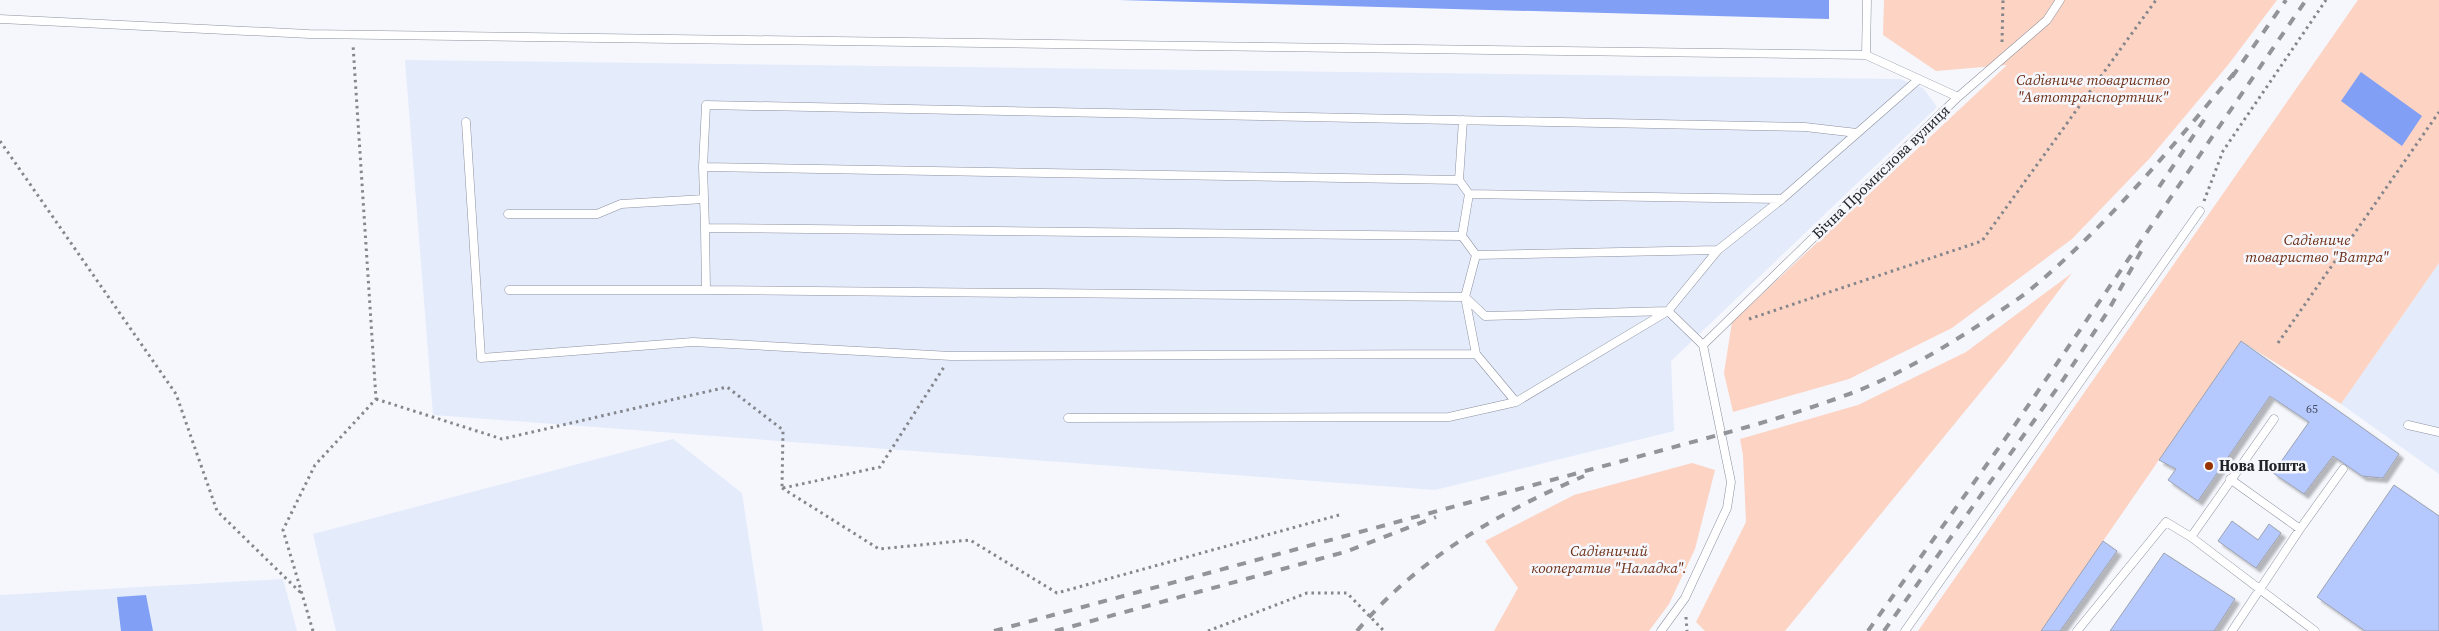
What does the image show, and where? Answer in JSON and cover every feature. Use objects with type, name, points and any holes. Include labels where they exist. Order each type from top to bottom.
[{"type":"lane","points":[[1866,55],[1867,0]]},
{"type":"lane","name":"Бічна Промислова вулиця","points":[[1703,345],[1958,97],[2001,58],[2048,20],[2060,0]]},
{"type":"lane","points":[[0,19],[309,34],[1866,55],[1958,97]]},
{"type":"lane","points":[[1068,418],[1449,417],[1516,402],[1668,312],[1718,250],[1782,198],[1919,79]]},
{"type":"lane","points":[[706,290],[704,167],[706,105],[1806,127],[1857,133]]},
{"type":"lane","points":[[1463,120],[1459,180],[1469,194],[1462,236],[1476,256]]},
{"type":"lane","points":[[466,122],[480,358],[693,342],[951,356],[1476,354]]},
{"type":"lane","points":[[704,167],[1459,180]]},
{"type":"lane","points":[[1469,194],[1782,198]]},
{"type":"lane","points":[[508,214],[597,214],[621,204],[704,198]]},
{"type":"lane","points":[[1905,631],[2200,211]]},
{"type":"lane","points":[[705,228],[1462,236]]},
{"type":"lane","points":[[1476,256],[1718,250]]},
{"type":"lane","points":[[1476,256],[1465,297],[1476,354],[1516,402]]},
{"type":"lane","points":[[509,290],[1465,297],[1485,316],[1668,312],[1703,345],[1731,482],[1727,508],[1685,598],[1661,631]]},
{"type":"lane","points":[[2191,538],[2230,479],[2274,419]]},
{"type":"lane","points":[[2408,425],[2439,432]]},
{"type":"lane","points":[[2232,631],[2300,529],[2344,469]]},
{"type":"lane","points":[[2230,479],[2300,529]]},
{"type":"lane","points":[[2077,631],[2166,522],[2191,538],[2315,631]]},
{"type":"path","points":[[2001,58],[2003,0]]},
{"type":"path","points":[[1741,324],[1748,319],[1982,241],[2156,0]]},
{"type":"path","points":[[2200,211],[2223,151],[2326,0]]},
{"type":"path","points":[[312,631],[303,594],[283,530],[315,465],[376,399],[353,34]]},
{"type":"path","points":[[2278,343],[2439,112]]},
{"type":"path","points":[[0,141],[176,394],[217,511],[303,594]]},
{"type":"path","points":[[782,488],[880,467],[951,356]]},
{"type":"path","points":[[376,399],[502,439],[728,388],[783,430],[782,488]]},
{"type":"path","points":[[782,488],[879,549],[970,540],[1057,593],[1339,516]]},
{"type":"path","points":[[1208,631],[1307,593],[1346,593],[1384,631]]},
{"type":"shaded area","points":[[405,60],[1900,79],[1923,88],[1937,107],[1671,361],[1674,431],[1435,490],[433,415]]},
{"type":"shaded area","points":[[2439,263],[2439,474],[2341,404]]},
{"type":"shaded area","points":[[673,439],[742,493],[763,631],[336,631],[313,534]]},
{"type":"shaded area","points":[[283,579],[297,631],[0,631],[0,595]]},
{"type":"green space","name":"Садівниче товариство \"Автотранспортник\"","points":[[1884,0],[2277,0],[2228,65],[2150,158],[2072,239],[1952,328],[1849,379],[1733,412],[1724,373],[1732,322],[2007,65],[1936,71],[1883,35]]},
{"type":"green space","name":"Садівниче товариство \"Ватра\"","points":[[2358,0],[2439,0],[2439,263],[2341,404],[2241,341],[2041,631],[1918,631]]},
{"type":"green space","points":[[2072,273],[2006,361],[1785,631],[1705,631],[1696,622],[1746,522],[1743,455],[1740,439],[1858,405],[1966,352]]},
{"type":"green space","name":"Садівничий кооператив \"Наладка\".","points":[[1692,463],[1715,470],[1695,549],[1669,604],[1649,631],[1494,631],[1518,588],[1485,541],[1574,495]]},
{"type":"water","points":[[1119,0],[1829,0],[1829,19]]},
{"type":"water","points":[[2361,72],[2422,116],[2402,146],[2341,101]]},
{"type":"water","points":[[146,595],[153,631],[121,631],[117,597]]},
{"type":"building","points":[[2241,341],[2399,454],[2383,478],[2362,476],[2333,456],[2304,494],[2273,473],[2309,422],[2270,396],[2198,501],[2168,480],[2176,469],[2159,460]]},
{"type":"building","points":[[2394,485],[2439,516],[2439,631],[2365,631],[2317,597]]},
{"type":"building","points":[[2232,521],[2258,540],[2269,524],[2281,533],[2256,568],[2218,541]]},
{"type":"building","points":[[2103,541],[2117,551],[2060,631],[2041,631]]},
{"type":"building","points":[[2164,553],[2235,599],[2214,631],[2110,631]]},
{"type":"railway","points":[[2232,77],[2286,0]]},
{"type":"railway","points":[[1868,631],[2010,432],[2306,0]]},
{"type":"railway","points":[[994,631],[1738,429],[1787,415],[1870,386],[1941,349],[2031,289],[2113,212],[2163,157],[2235,72]]},
{"type":"railway","points":[[2159,187],[2206,117]]},
{"type":"railway","points":[[1884,631],[2063,380],[2108,311],[2144,246]]},
{"type":"railway","points":[[1357,631],[1380,605],[1406,582],[1461,540],[1490,522],[1584,476]]},
{"type":"railway","points":[[1055,631],[1345,552],[1436,517]]},
{"type":"place","name":"Нова Пошта","points":[[2209,466]]}]
